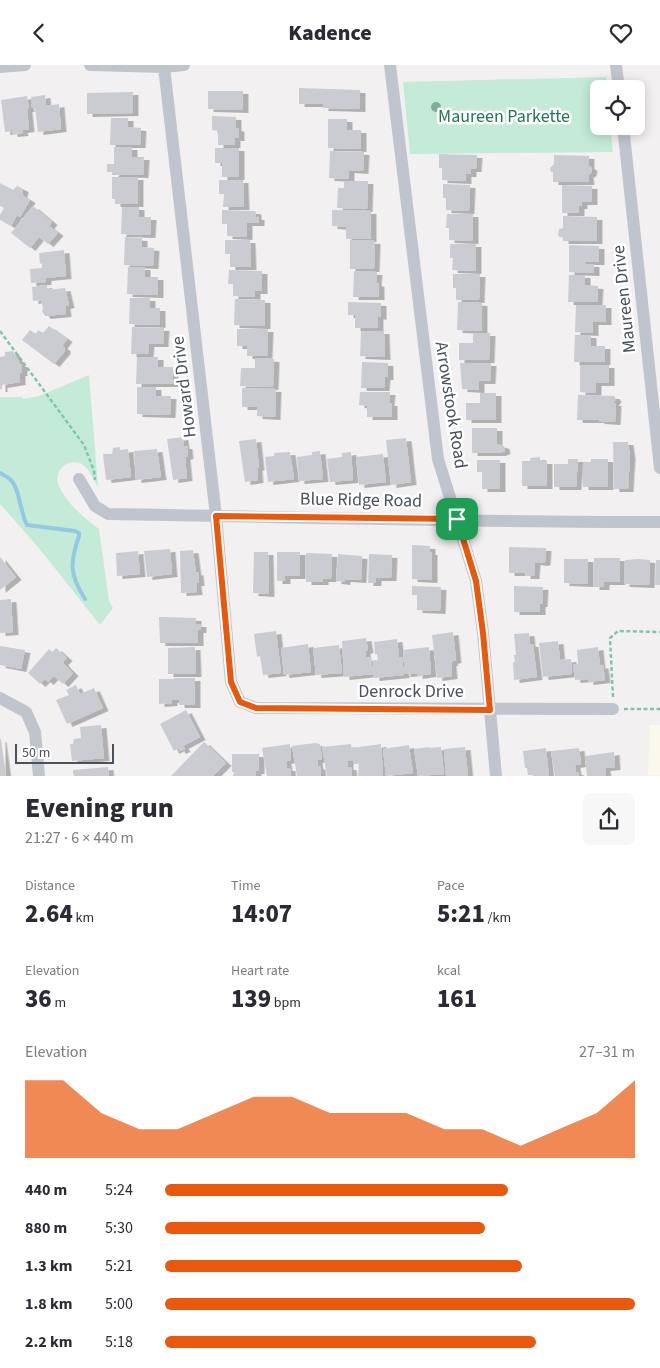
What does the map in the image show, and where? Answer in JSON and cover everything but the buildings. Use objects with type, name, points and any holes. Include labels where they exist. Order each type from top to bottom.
[{"type":"street","points":[[0,67],[25,65]]},
{"type":"street","points":[[90,65],[164,67],[184,65]]},
{"type":"street","name":"Arrowstook Road","points":[[390,65],[438,459],[476,581],[483,633],[496,775]]},
{"type":"street","points":[[616,65],[618,80]]},
{"type":"street","name":"Howard Drive","points":[[164,67],[216,516],[231,682],[240,702]]},
{"type":"street","name":"Maureen Drive","points":[[624,135],[660,468]]},
{"type":"street","name":"Blue Ridge Road","points":[[79,479],[95,506],[108,514],[539,522],[660,522]]},
{"type":"street","points":[[0,698],[26,712],[35,732],[39,775]]},
{"type":"street","name":"Denrock Drive","points":[[240,702],[256,708],[613,709]]},
{"type":"path","points":[[0,331],[84,445],[94,471],[96,485]]},
{"type":"path","points":[[660,631],[618,631],[610,638],[613,709],[660,709]]},
{"type":"shaded area","points":[[650,725],[660,725],[660,775],[648,775]]},
{"type":"green space","name":"Maureen Parkette","points":[[606,77],[606,80],[590,80],[590,135],[611,135],[613,152],[410,154],[403,82]]},
{"type":"green space","points":[[89,375],[98,487],[87,469],[78,463],[72,462],[63,467],[57,480],[62,493],[71,504],[81,515],[99,529],[109,601],[113,608],[100,625],[38,547],[0,504],[0,397],[22,397],[23,399],[39,396]]},
{"type":"waterway","points":[[0,473],[9,478],[13,483],[27,525],[79,533],[73,568],[76,582],[85,599]]},
{"type":"route","points":[[216,516],[457,519],[476,581],[490,710],[256,708],[240,702],[231,682],[216,516]]}]
